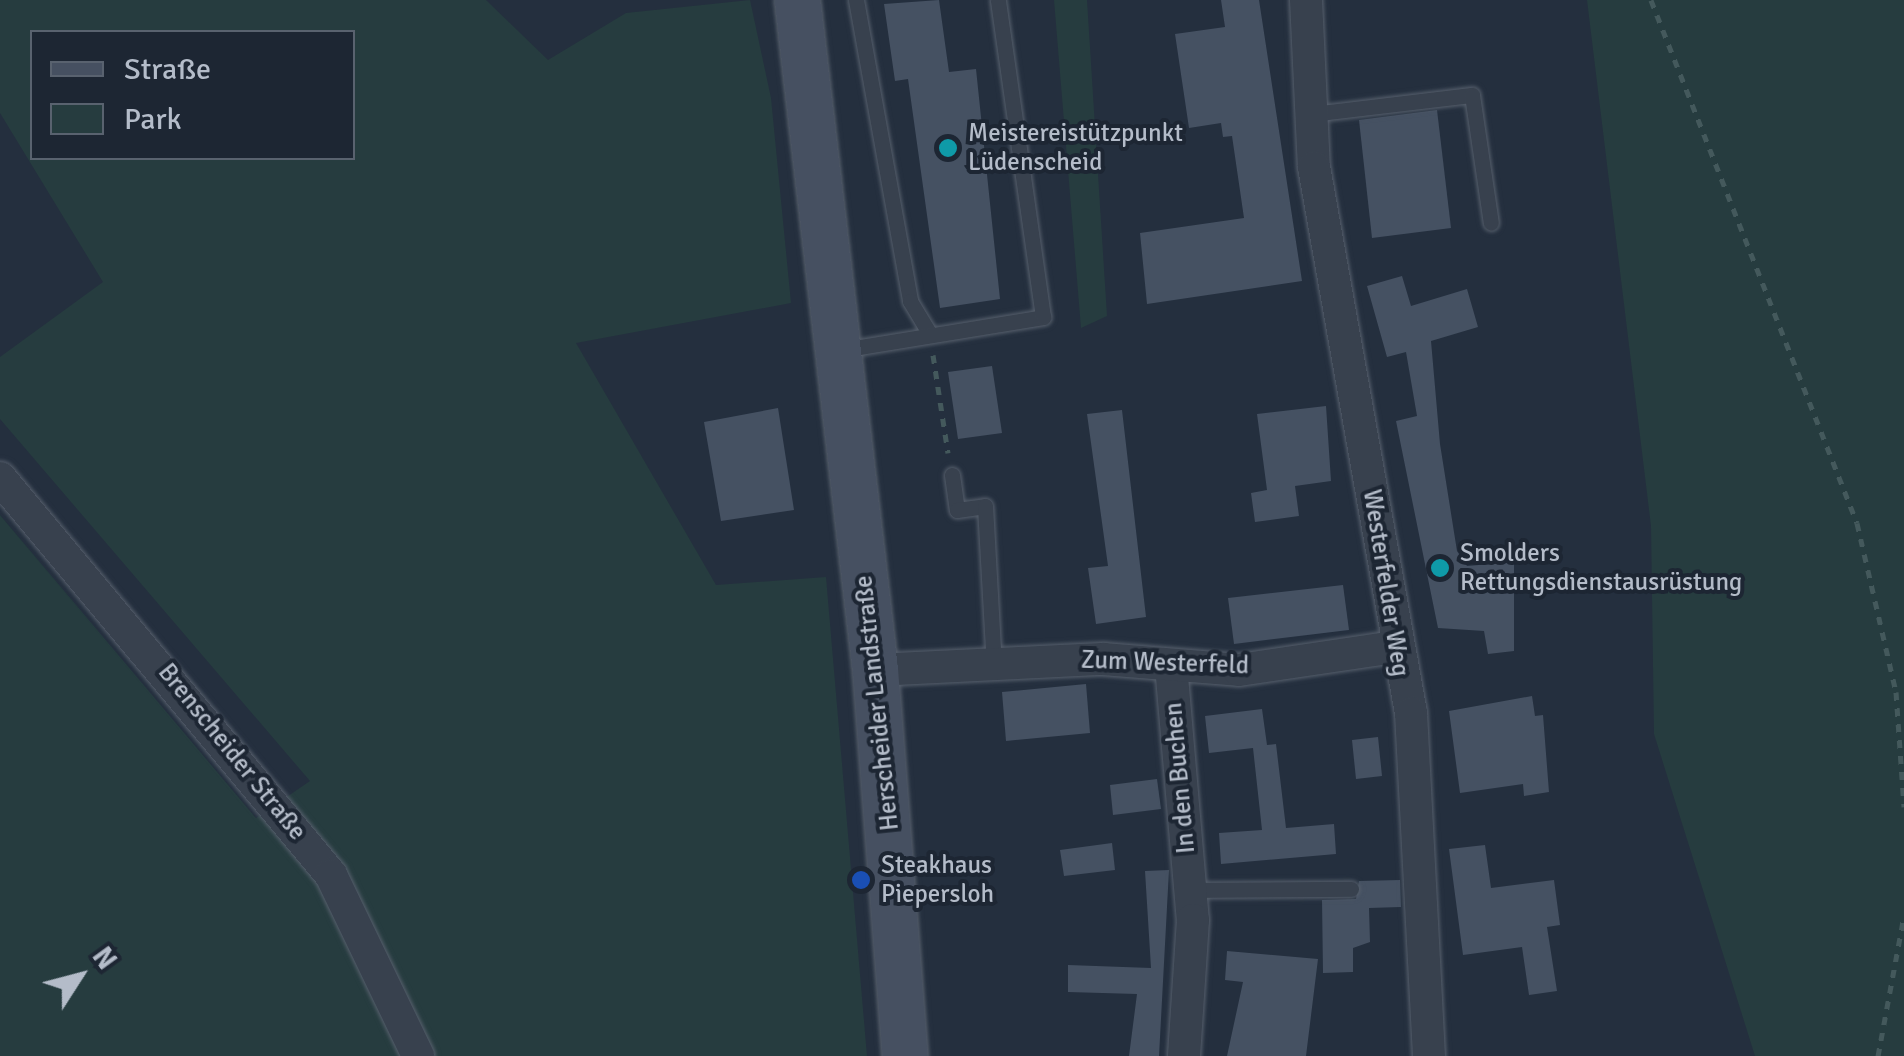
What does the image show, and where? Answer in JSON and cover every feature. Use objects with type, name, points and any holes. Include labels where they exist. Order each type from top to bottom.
[{"type":"main road","name":"Herscheider Landstraße","points":[[797,0],[875,670],[905,1056]]},
{"type":"street","name":"Westerfelder Weg","points":[[1306,0],[1308,114],[1394,647],[1411,713],[1429,1056]]},
{"type":"street","name":"Brenscheider Straße","points":[[0,478],[330,875],[418,1056]]},
{"type":"street","name":"Zum Westerfeld","points":[[875,670],[1171,665],[1239,670],[1394,647]]},
{"type":"street","name":"In den Buchen","points":[[1171,665],[1190,890],[1184,1056]]},
{"type":"lane","points":[[856,0],[910,300],[930,334]]},
{"type":"lane","points":[[838,351],[1044,317],[998,0]]},
{"type":"lane","points":[[1308,114],[1472,95],[1491,223]]},
{"type":"lane","points":[[952,476],[957,510],[985,506],[994,666]]},
{"type":"lane","name":"In den Buchen","points":[[1190,890],[1350,888]]},
{"type":"path","points":[[1651,0],[1857,523],[1896,692],[1904,807]]},
{"type":"path","points":[[930,334],[952,476]]},
{"type":"path","points":[[1878,1056],[1904,916]]},
{"type":"green space","points":[[0,0],[486,0],[548,60],[626,13],[750,0],[771,98],[791,303],[576,343],[716,585],[826,577],[867,1056],[0,1056],[0,515],[256,818],[310,781],[0,419],[0,357],[103,282],[0,113]]},
{"type":"green space","points":[[1054,0],[1087,0],[1107,316],[1081,328]]},
{"type":"green space","points":[[1587,0],[1904,0],[1904,1056],[1755,1056],[1654,734],[1651,526]]},
{"type":"building","name":"Meistereistützpunkt Lüdenscheid","points":[[939,0],[949,72],[976,69],[1000,299],[940,308],[908,79],[895,81],[884,4]]},
{"type":"building","points":[[1221,0],[1259,0],[1302,281],[1147,304],[1140,233],[1244,218],[1232,136],[1223,137],[1221,123],[1189,128],[1175,34],[1225,27]]},
{"type":"building","points":[[1437,110],[1451,228],[1372,238],[1359,120]]},
{"type":"building","points":[[1402,276],[1411,306],[1467,289],[1478,327],[1431,341],[1440,444],[1457,551],[1467,566],[1514,562],[1514,651],[1488,654],[1484,631],[1438,628],[1396,421],[1417,416],[1406,352],[1387,357],[1367,286]]},
{"type":"building","points":[[992,366],[1002,433],[958,439],[948,372]]},
{"type":"building","points":[[1326,406],[1331,481],[1295,486],[1299,516],[1255,522],[1251,493],[1267,490],[1257,414]]},
{"type":"building","points":[[778,408],[794,510],[721,521],[704,422]]},
{"type":"building","points":[[1122,410],[1146,617],[1096,624],[1088,568],[1108,566],[1087,414]]},
{"type":"building","points":[[1343,585],[1349,630],[1234,644],[1228,598]]},
{"type":"building","points":[[1086,684],[1090,733],[1006,741],[1002,692]]},
{"type":"building","points":[[1532,696],[1535,716],[1543,715],[1549,792],[1524,796],[1523,784],[1460,793],[1449,711]]},
{"type":"building","points":[[1262,709],[1267,745],[1276,744],[1286,828],[1334,824],[1336,854],[1221,864],[1219,833],[1262,830],[1253,748],[1209,753],[1205,716]]},
{"type":"building","points":[[1378,737],[1382,776],[1356,779],[1352,740]]},
{"type":"building","points":[[1157,779],[1161,809],[1113,815],[1110,785]]},
{"type":"building","points":[[1112,843],[1115,870],[1064,876],[1060,850]]},
{"type":"building","points":[[1485,845],[1491,888],[1554,880],[1560,925],[1547,927],[1557,991],[1529,995],[1522,947],[1463,955],[1449,849]]},
{"type":"building","points":[[1169,870],[1159,1056],[1129,1056],[1137,994],[1068,992],[1068,965],[1151,968],[1145,871]]},
{"type":"building","points":[[1400,880],[1401,907],[1369,908],[1370,942],[1353,948],[1353,972],[1323,973],[1322,900],[1356,899],[1359,881]]},
{"type":"building","points":[[1227,951],[1318,959],[1306,1056],[1227,1056],[1243,982],[1225,980]]},
{"type":"place","name":"Meistereistützpunkt Lüdenscheid","points":[[948,148]]},
{"type":"place","name":"Smolders Rettungsdienstausrüstung","points":[[1440,568]]},
{"type":"place","name":"Steakhaus Piepersloh","points":[[861,880]]}]
